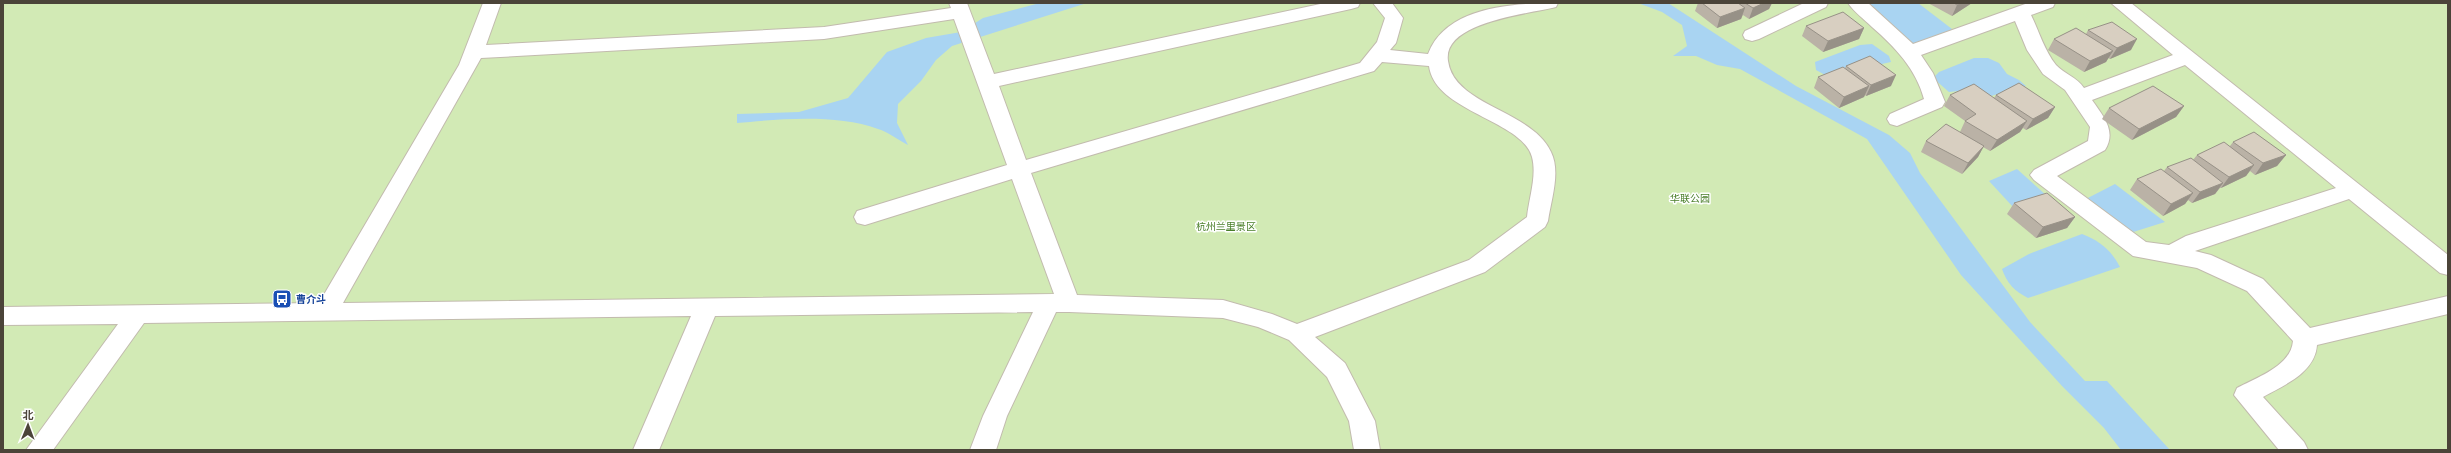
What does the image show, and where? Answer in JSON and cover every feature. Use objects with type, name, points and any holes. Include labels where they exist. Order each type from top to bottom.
[{"type":"street","points":[[324,313],[469,65],[492,3]]},
{"type":"street","points":[[987,82],[1351,3]]},
{"type":"street","points":[[865,217],[1019,169],[1367,67],[1386,43],[1394,18],[1382,3]]},
{"type":"street","points":[[1297,334],[1477,266],[1537,221],[1544,166],[1541,152],[1530,137],[1458,93],[1440,77],[1436,61],[1442,39],[1457,27],[1476,20],[1549,3]]},
{"type":"street","points":[[1752,35],[1819,3]]},
{"type":"street","points":[[1857,3],[1910,52],[1933,91],[1935,102],[1897,118]]},
{"type":"street","points":[[1910,52],[2046,3]]},
{"type":"street","points":[[2120,3],[2448,267]]},
{"type":"street","points":[[474,52],[824,33],[960,7],[1019,169],[1059,303],[995,416],[983,450]]},
{"type":"street","points":[[2021,12],[2037,50],[2050,70],[2072,85],[2100,127],[2098,145],[2041,175],[2141,250],[2171,253],[2203,261],[2255,285],[2305,338],[2304,354],[2291,369],[2246,395],[2295,450]]},
{"type":"street","points":[[1377,55],[1436,61]]},
{"type":"street","points":[[2080,98],[2187,58]]},
{"type":"street","points":[[2171,253],[2194,242],[2353,190]]},
{"type":"street","points":[[3,316],[1059,303],[1223,309],[1264,320],[1297,334],[1336,370],[1362,421],[1367,450]]},
{"type":"street","points":[[2305,338],[2448,304]]},
{"type":"street","points":[[646,450],[707,307]]},
{"type":"street","points":[[39,450],[137,315]]},
{"type":"green space","name":"杭州兰里景区","points":[[3,3],[2448,3],[2448,450],[3,450]]},
{"type":"water","points":[[1040,3],[1087,3],[952,46],[936,60],[921,81],[898,104],[897,123],[908,145],[882,130],[845,121],[827,119],[790,119],[737,123],[737,114],[799,112],[848,98],[887,52],[926,38],[961,32],[983,18]]},
{"type":"water","points":[[1638,3],[1668,3],[1796,86],[1889,135],[1910,153],[1920,173],[2030,322],[2085,381],[2107,381],[2170,450],[2121,450],[2104,428],[2062,386],[1961,275],[1867,139],[1740,69],[1717,65],[1696,56],[1673,56],[1687,46],[1682,25],[1662,12]]},
{"type":"water","points":[[1861,3],[1918,3],[1952,29],[1952,35],[1908,48]]},
{"type":"water","points":[[1872,44],[1889,56],[1891,62],[1827,76],[1816,70],[1815,62],[1860,45]]},
{"type":"water","points":[[1974,58],[1988,58],[1999,63],[2007,74],[2019,80],[2026,86],[1984,98],[1969,90],[1949,92],[1933,78],[1939,72]]},
{"type":"water","points":[[2017,169],[2047,196],[2013,207],[1989,181]]},
{"type":"water","points":[[2115,184],[2165,222],[2130,233],[2082,201]]},
{"type":"water","points":[[2082,234],[2100,243],[2109,251],[2120,267],[2028,298],[2015,289],[2006,278],[2002,269],[2029,254]]},
{"type":"building","points":[[1702,3],[1738,3],[1745,8],[1720,17]]},
{"type":"building","points":[[1745,3],[1764,3],[1753,8]]},
{"type":"building","points":[[1843,12],[1864,28],[1828,41],[1806,26]]},
{"type":"building","points":[[2112,22],[2137,39],[2117,48],[2088,30]]},
{"type":"building","points":[[2076,28],[2113,51],[2090,61],[2054,39]]},
{"type":"building","points":[[1870,56],[1896,75],[1871,85],[1846,66]]},
{"type":"building","points":[[1843,67],[1869,86],[1844,97],[1818,77]]},
{"type":"building","points":[[2019,83],[2055,107],[2033,119],[1996,95]]},
{"type":"building","points":[[1974,84],[2027,121],[1997,140],[1965,121],[1976,114],[1950,95]]},
{"type":"building","points":[[2153,86],[2184,106],[2139,129],[2109,108]]},
{"type":"building","points":[[1946,124],[1984,146],[1968,163],[1926,141]]},
{"type":"building","points":[[2254,132],[2286,155],[2263,163],[2233,142]]},
{"type":"building","points":[[2224,142],[2254,165],[2229,177],[2197,155]]},
{"type":"building","points":[[2191,158],[2223,183],[2200,192],[2167,167]]},
{"type":"building","points":[[2161,169],[2193,193],[2171,204],[2137,179]]},
{"type":"building","points":[[2047,193],[2075,217],[2043,227],[2014,203]]},
{"type":"place","name":"曹介斗","points":[[282,299]]},
{"type":"park label","name":"华联公园","points":[[1690,198]]}]
